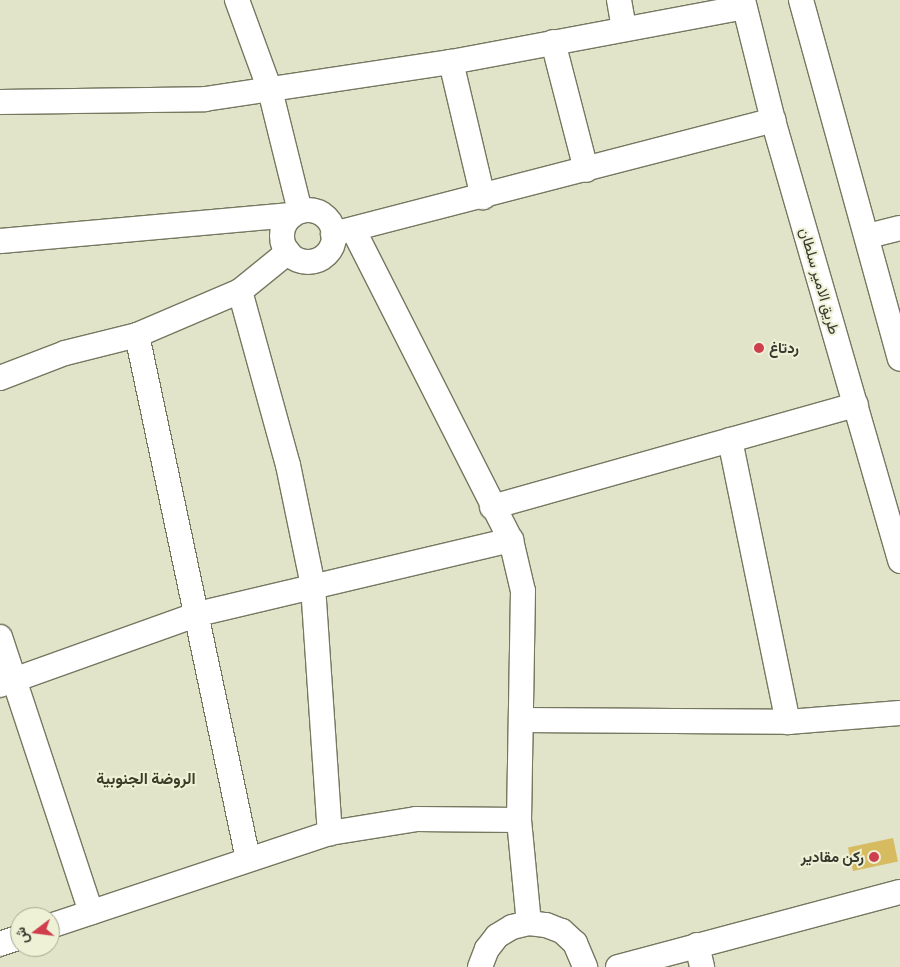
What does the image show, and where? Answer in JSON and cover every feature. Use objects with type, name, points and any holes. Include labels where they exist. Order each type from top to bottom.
[{"type":"street","points":[[237,0],[270,90],[297,213]]},
{"type":"street","points":[[619,0],[624,29]]},
{"type":"street","points":[[801,0],[868,236],[900,359]]},
{"type":"street","points":[[0,102],[205,99],[451,62],[624,29],[744,3]]},
{"type":"street","name":"طريق الامير سلطان","points":[[744,3],[773,120],[900,561]]},
{"type":"street","points":[[554,42],[586,170]]},
{"type":"street","points":[[451,62],[483,197]]},
{"type":"street","points":[[297,213],[283,229],[282,237],[288,252],[303,261],[320,259],[344,232],[773,120]]},
{"type":"street","points":[[0,241],[317,212],[344,232],[511,540],[523,591],[519,820],[529,923]]},
{"type":"street","points":[[868,236],[900,228]]},
{"type":"street","points":[[0,378],[65,353],[137,335],[240,291],[288,252]]},
{"type":"street","points":[[240,291],[288,465],[313,586],[330,833]]},
{"type":"street","points":[[137,335],[198,614],[248,859]]},
{"type":"street","points":[[492,507],[856,405]]},
{"type":"street","points":[[730,440],[788,722]]},
{"type":"street","points":[[7,682],[198,614],[511,540]]},
{"type":"street","points":[[0,637],[7,682],[91,912]]},
{"type":"street","points":[[521,720],[788,722],[900,713]]},
{"type":"street","points":[[60,923],[330,833],[416,820],[519,820]]},
{"type":"street","points":[[618,967],[699,956],[900,892]]},
{"type":"street","points":[[480,967],[486,949],[498,936],[512,927],[529,923],[546,924],[562,932],[575,944],[584,967]]},
{"type":"building","name":"ركن مقادير","points":[[893,838],[898,861],[853,871],[848,848]]},
{"type":"place","name":"ردتاغ","points":[[759,348]]},
{"type":"place","name":"ركن مقادير","points":[[874,857]]},
{"type":"district","name":"الروضة الجنوبية","points":[[146,778]]}]
